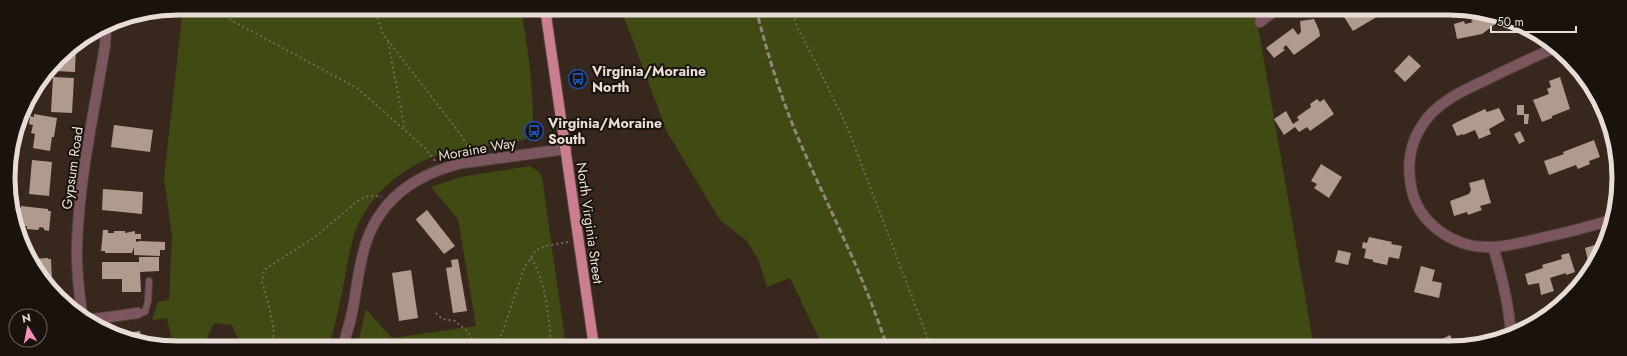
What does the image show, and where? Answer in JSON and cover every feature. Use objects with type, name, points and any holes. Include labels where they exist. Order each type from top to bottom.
[{"type":"main road","name":"North Virginia Street","points":[[546,15],[593,341]]},
{"type":"street","points":[[1260,22],[1269,15]]},
{"type":"street","name":"Gypsum Road","points":[[82,309],[77,253],[79,219],[83,178],[105,32]]},
{"type":"street","points":[[1549,50],[1463,90],[1445,102],[1430,115],[1418,130],[1410,154],[1408,173],[1412,191],[1417,206],[1426,219],[1438,230],[1454,239],[1472,245],[1493,247],[1516,244],[1605,222]]},
{"type":"street","name":"Moraine Way","points":[[344,341],[351,317],[363,254],[374,225],[389,203],[415,180],[463,163],[566,149]]},
{"type":"street","points":[[1493,247],[1508,305],[1510,329]]},
{"type":"street","points":[[96,319],[138,313]]},
{"type":"lane","points":[[138,313],[145,312],[148,301],[149,281]]},
{"type":"path","points":[[226,15],[231,20],[357,88],[434,158],[440,170]]},
{"type":"path","points":[[376,15],[383,34],[461,136],[477,161]]},
{"type":"path","points":[[793,15],[796,27],[816,63],[848,128],[929,341]]},
{"type":"path","points":[[388,40],[406,131]]},
{"type":"path","points":[[273,341],[274,330],[262,282],[264,270],[316,237],[359,200],[369,196],[380,196],[389,203]]},
{"type":"path","points":[[494,341],[499,339],[525,266],[536,250],[546,246],[579,241]]},
{"type":"path","points":[[531,258],[538,270],[551,341]]},
{"type":"path","points":[[436,313],[442,319],[455,322],[468,331],[473,341]]},
{"type":"green space","points":[[182,15],[522,15],[530,67],[533,113],[532,132],[525,139],[517,142],[460,150],[427,159],[398,176],[385,187],[374,199],[357,227],[352,242],[342,295],[330,341],[239,341],[232,325],[214,323],[206,341],[172,341],[167,318],[152,320],[158,302],[169,300],[172,237],[164,178]]},
{"type":"green space","points":[[623,15],[1256,15],[1313,341],[820,341],[790,278],[767,287],[758,259],[747,241],[720,220],[667,132]]},
{"type":"green space","points":[[530,166],[539,172],[542,177],[565,341],[358,341],[366,309],[392,338],[476,326],[458,219],[431,187],[460,177]]},
{"type":"building","points":[[1343,15],[1380,15],[1353,31]]},
{"type":"building","points":[[1476,17],[1496,23],[1482,34],[1457,39],[1454,24],[1464,21],[1465,24],[1473,22],[1471,21]]},
{"type":"building","points":[[1314,19],[1320,36],[1294,55],[1286,45],[1283,48],[1285,50],[1274,58],[1266,48],[1293,28],[1298,35],[1301,32],[1300,21]]},
{"type":"building","points":[[76,51],[75,72],[55,71]]},
{"type":"building","points":[[1409,55],[1421,66],[1405,82],[1394,71]]},
{"type":"building","points":[[53,77],[74,78],[72,113],[51,112]]},
{"type":"building","points":[[1560,77],[1570,109],[1552,116],[1552,118],[1542,122],[1533,100],[1549,94],[1547,89],[1551,87],[1549,81]]},
{"type":"building","points":[[1317,99],[1320,102],[1324,99],[1334,114],[1310,131],[1307,127],[1299,132],[1295,127],[1284,135],[1274,119],[1286,111],[1293,124],[1299,120],[1297,117],[1311,107],[1310,104]]},
{"type":"building","points":[[1517,105],[1524,105],[1524,115],[1517,115]]},
{"type":"building","points":[[1499,108],[1505,120],[1489,129],[1491,134],[1479,139],[1475,130],[1457,136],[1452,125],[1485,109],[1487,112]]},
{"type":"building","points":[[34,114],[57,118],[50,151],[33,148],[35,134],[31,133],[33,125],[29,124],[30,116],[34,117]]},
{"type":"building","points":[[1524,114],[1529,114],[1528,124],[1524,124]]},
{"type":"building","points":[[114,125],[153,130],[150,152],[111,147]]},
{"type":"building","points":[[1520,131],[1525,141],[1519,144],[1514,134]]},
{"type":"building","points":[[1594,140],[1600,157],[1589,161],[1590,164],[1578,169],[1576,165],[1549,175],[1544,161],[1564,154],[1563,152]]},
{"type":"building","points":[[32,160],[52,162],[49,196],[29,194]]},
{"type":"building","points":[[1321,164],[1342,177],[1329,198],[1314,188],[1317,184],[1311,181]]},
{"type":"building","points":[[1484,179],[1491,203],[1480,206],[1482,210],[1468,215],[1467,212],[1454,216],[1450,201],[1469,194],[1471,190],[1469,183]]},
{"type":"building","points":[[103,189],[143,192],[142,214],[102,210]]},
{"type":"building","points":[[21,206],[48,209],[48,211],[51,211],[49,231],[40,227],[38,230],[27,229],[27,226],[23,227],[17,207],[21,208]]},
{"type":"building","points":[[427,210],[455,246],[444,254],[416,219]]},
{"type":"building","points":[[103,230],[108,230],[108,233],[114,233],[114,231],[125,231],[125,233],[135,231],[135,234],[141,234],[141,239],[136,239],[136,242],[165,242],[165,250],[160,250],[160,256],[134,255],[134,247],[132,253],[105,253],[105,251],[101,251]]},
{"type":"building","points":[[1369,237],[1392,242],[1391,244],[1402,246],[1399,259],[1389,257],[1387,265],[1373,262],[1373,260],[1364,258],[1366,249],[1362,248],[1363,242],[1367,243]]},
{"type":"building","points":[[1598,244],[1588,263],[1585,248]]},
{"type":"building","points":[[1338,250],[1351,253],[1348,265],[1335,262]]},
{"type":"building","points":[[1569,253],[1575,272],[1550,278],[1554,291],[1541,295],[1539,283],[1528,285],[1525,274],[1543,268],[1542,265],[1562,259],[1561,255]]},
{"type":"building","points":[[139,257],[159,257],[159,271],[140,272],[141,292],[122,292],[122,279],[102,279],[102,262],[139,262]]},
{"type":"building","points":[[36,259],[51,259],[52,279],[42,269]]},
{"type":"building","points":[[458,259],[467,311],[453,313],[446,268],[452,267],[451,260]]},
{"type":"building","points":[[1421,266],[1435,270],[1432,281],[1442,283],[1439,298],[1414,292]]},
{"type":"building","points":[[411,270],[418,318],[399,321],[392,273]]},
{"type":"building","points":[[140,331],[141,336],[136,335],[128,333]]},
{"type":"building","points":[[1450,335],[1453,341],[1449,341],[1439,341]]},
{"type":"railway","points":[[758,15],[788,113],[869,296],[885,341]]},
{"type":"place","name":"Virginia/Moraine North","points":[[578,79]]},
{"type":"place","name":"Virginia/Moraine South","points":[[534,131]]}]
